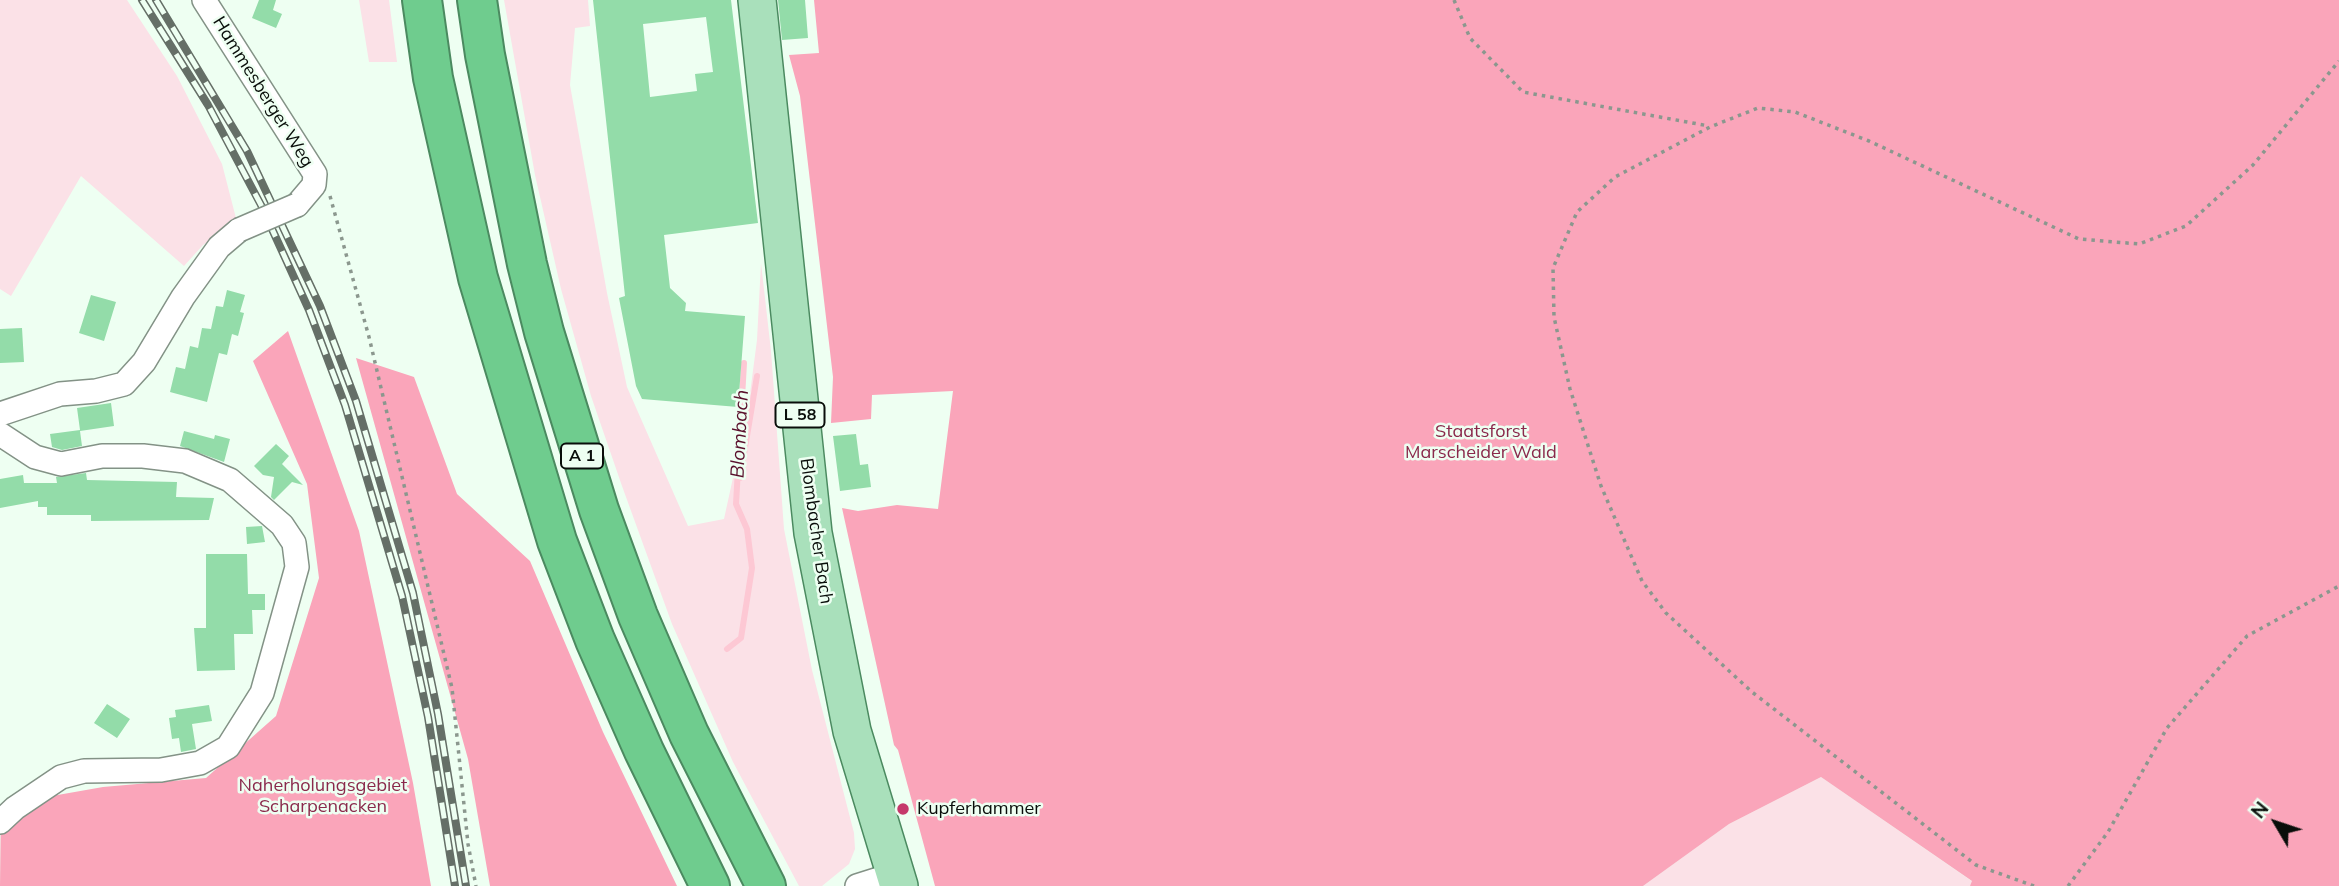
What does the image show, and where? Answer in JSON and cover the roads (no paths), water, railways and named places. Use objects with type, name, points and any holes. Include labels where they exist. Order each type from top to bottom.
[{"type":"highway","name":"A 1","points":[[422,0],[433,78],[478,278],[557,541],[595,640],[644,751],[710,886]]},
{"type":"highway","name":"A 1","points":[[477,0],[502,148],[527,264],[599,510],[638,616],[689,734],[766,886]]},
{"type":"main road","name":"Blombacher Bach","points":[[757,0],[813,533],[852,731],[897,880]]},
{"type":"street","name":"Hammesberger Weg","points":[[0,414],[60,394],[96,391],[124,384],[144,362],[183,297],[219,247],[239,230],[297,205],[314,185],[315,174],[204,0]]},
{"type":"street","points":[[0,434],[35,457],[61,464],[103,456],[143,456],[185,461],[230,480],[282,525],[293,543],[297,567],[262,693],[254,710],[228,747],[200,763],[160,770],[84,771],[61,777],[15,808],[0,822]]},
{"type":"street","points":[[857,886],[897,880]]},
{"type":"waterway","name":"Blombach","points":[[727,649],[741,638],[752,568],[747,529],[736,504],[744,363]]},
{"type":"waterway","name":"Blombach","points":[[740,478],[757,376]]},
{"type":"railway","points":[[142,0],[208,105],[261,205],[309,310],[345,405],[402,596],[428,717],[455,886]]},
{"type":"railway","points":[[156,0],[247,151],[320,306],[356,401],[413,593],[438,714],[466,886]]},
{"type":"place","name":"Kupferhammer","points":[[903,809]]},
{"type":"park label","name":"Staatsforst Marscheider Wald","points":[[1481,442]]},
{"type":"park label","name":"Naherholungsgebiet Scharpenacken","points":[[323,796]]}]
